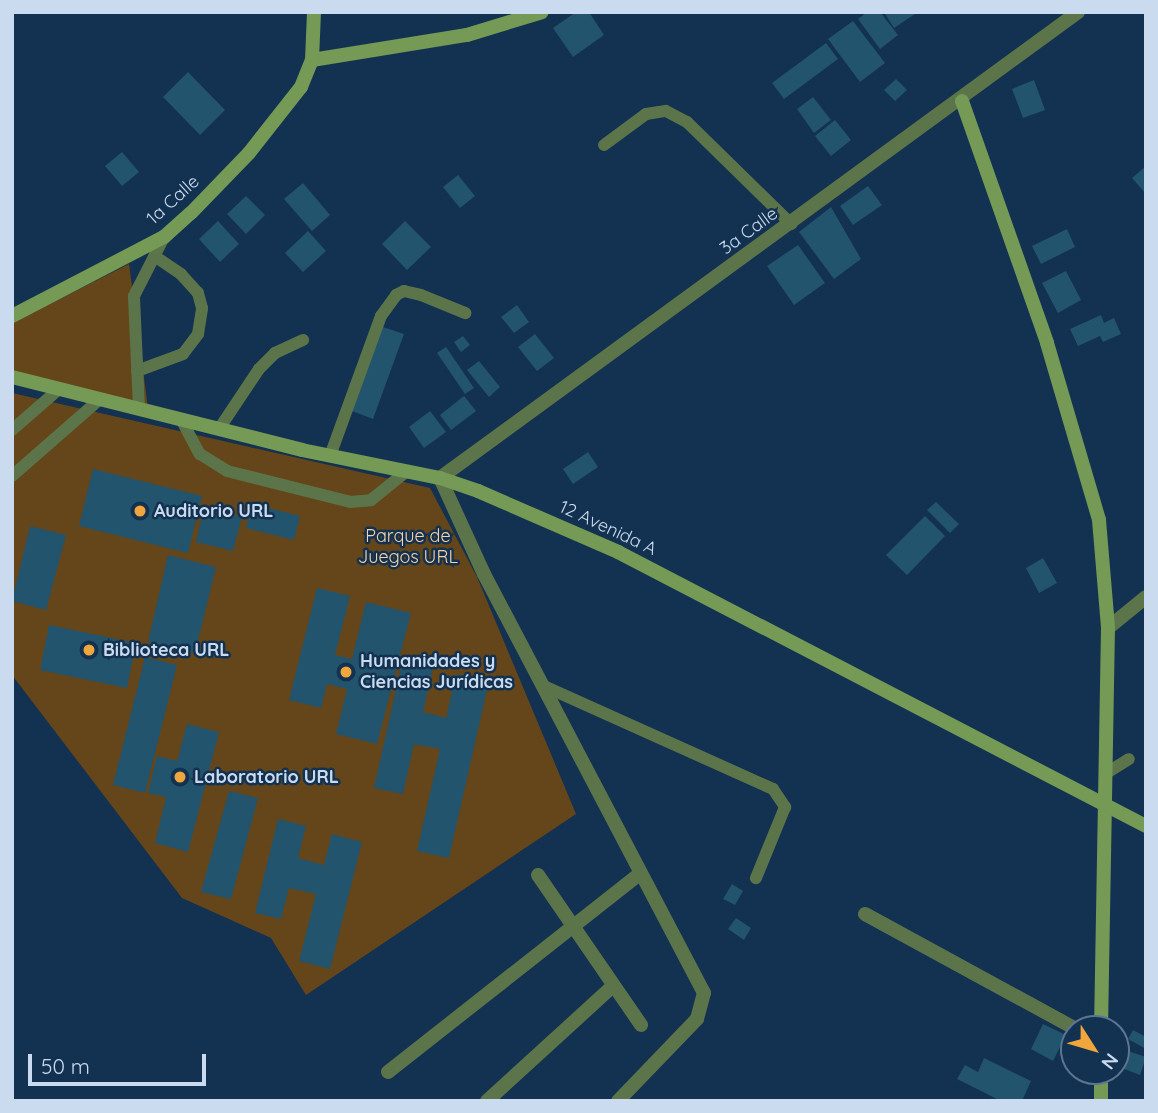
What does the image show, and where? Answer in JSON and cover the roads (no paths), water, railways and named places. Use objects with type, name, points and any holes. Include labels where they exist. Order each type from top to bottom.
[{"type":"main road","points":[[314,12],[312,60],[467,35],[542,12]]},
{"type":"main road","name":"1a Calle","points":[[12,316],[164,237],[282,115],[301,87],[312,60]]},
{"type":"main road","points":[[962,101],[1047,343],[1099,520],[1108,628],[1101,1015]]},
{"type":"main road","name":"12 Avenida A","points":[[12,377],[330,456],[440,478],[618,552],[1146,826]]},
{"type":"street","name":"3a Calle","points":[[440,478],[962,101],[1078,12]]},
{"type":"street","points":[[440,478],[484,574],[546,687],[640,874],[704,993],[704,1008],[618,1101]]},
{"type":"street","points":[[1108,628],[1146,597]]},
{"type":"street","points":[[388,1072],[640,874]]},
{"type":"street","points":[[538,875],[640,1025]]},
{"type":"street","points":[[864,914],[1060,1020]]},
{"type":"street","points":[[487,1101],[613,986]]},
{"type":"lane","points":[[604,145],[646,114],[666,111],[687,122],[791,224]]},
{"type":"lane","points":[[139,408],[134,296],[164,237]]},
{"type":"lane","points":[[137,371],[183,354],[198,334],[202,308],[198,293],[181,274],[154,256]]},
{"type":"lane","points":[[330,456],[381,316],[396,295],[404,291],[421,295],[465,313]]},
{"type":"lane","points":[[219,429],[259,369],[275,353],[303,340]]},
{"type":"lane","points":[[12,430],[59,388]]},
{"type":"lane","points":[[12,476],[100,399]]},
{"type":"lane","points":[[181,419],[200,454],[228,471],[350,502],[371,500],[407,471]]},
{"type":"lane","points":[[546,687],[773,789],[785,807],[756,878]]},
{"type":"lane","points":[[1105,774],[1129,759]]},
{"type":"place","name":"Auditorio URL","points":[[140,511]]},
{"type":"place","name":"Biblioteca URL","points":[[89,650]]},
{"type":"place","name":"Humanidades y Ciencias Jurídicas","points":[[346,672]]},
{"type":"place","name":"Laboratorio URL","points":[[180,777]]},
{"type":"park label","name":"Parque de Juegos URL","points":[[408,547]]}]
